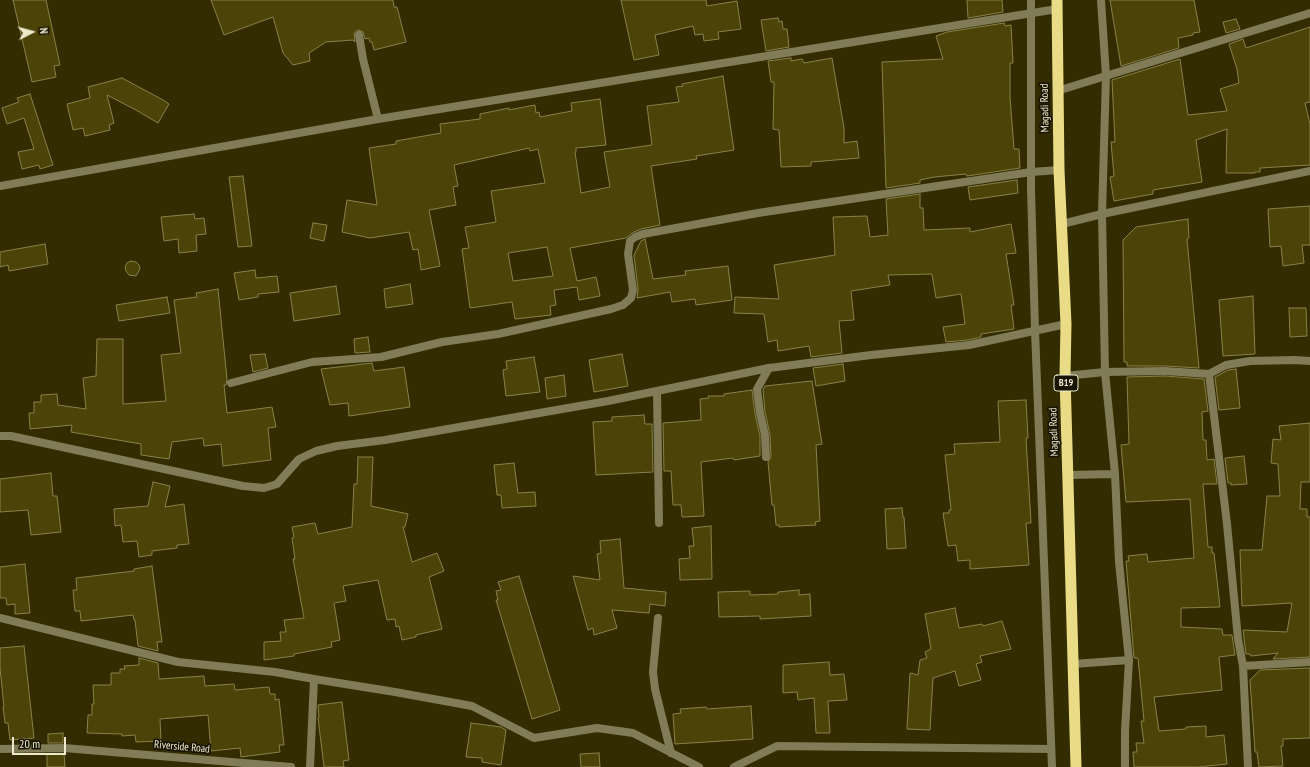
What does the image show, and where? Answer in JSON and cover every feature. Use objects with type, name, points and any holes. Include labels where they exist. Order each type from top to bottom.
[{"type":"highway","name":"Magadi Road","points":[[1057,4],[1057,91],[1066,324],[1065,376],[1076,767]]},
{"type":"street","points":[[1031,0],[1031,172],[1035,330],[1052,767]]},
{"type":"street","points":[[1100,0],[1106,76],[1102,214],[1105,372],[1115,474],[1120,562],[1129,660],[1125,731],[1126,767]]},
{"type":"street","points":[[0,186],[378,119],[1032,13],[1057,4]]},
{"type":"street","points":[[1057,91],[1310,13]]},
{"type":"street","points":[[359,35],[364,65],[378,119]]},
{"type":"street","points":[[231,383],[312,362],[381,357],[442,342],[498,334],[612,309],[623,305],[631,298],[633,290],[628,254],[630,242],[635,237],[644,234],[758,213],[1031,172],[1059,170]]},
{"type":"street","points":[[1062,224],[1102,214],[1310,171]]},
{"type":"street","points":[[0,436],[11,436],[243,486],[264,488],[277,484],[299,459],[316,451],[336,446],[386,440],[657,391],[769,368],[871,355],[969,345],[1066,324]]},
{"type":"street","points":[[1065,376],[1105,372],[1165,370],[1209,374],[1226,365],[1250,361],[1310,361]]},
{"type":"street","points":[[766,457],[765,435],[757,389],[769,368]]},
{"type":"street","points":[[1209,374],[1227,524],[1238,639],[1243,666],[1248,767]]},
{"type":"street","points":[[657,391],[659,524]]},
{"type":"street","points":[[1068,475],[1115,474]]},
{"type":"street","points":[[0,618],[178,662],[275,672],[314,680],[396,692],[472,706],[534,738],[597,728],[633,733],[699,767]]},
{"type":"street","points":[[658,618],[653,672],[655,689],[671,753]]},
{"type":"street","points":[[1073,664],[1129,660]]},
{"type":"street","points":[[1243,666],[1310,662]]},
{"type":"street","points":[[310,767],[314,680]]},
{"type":"street","points":[[734,767],[777,746],[1051,749]]},
{"type":"street","name":"Riverside Road","points":[[0,749],[64,748],[291,767]]},
{"type":"building","points":[[13,0],[46,0],[60,65],[54,66],[56,77],[32,82]]},
{"type":"building","points":[[211,0],[393,0],[394,7],[397,7],[406,42],[374,50],[372,42],[370,42],[369,38],[365,39],[363,32],[358,30],[354,33],[355,42],[353,40],[326,42],[309,53],[310,61],[293,65],[283,53],[273,17],[224,35]]},
{"type":"building","points":[[621,0],[706,0],[707,6],[737,1],[741,29],[718,32],[719,39],[704,41],[703,34],[695,35],[693,26],[655,35],[659,55],[634,60]]},
{"type":"building","points":[[967,0],[1002,0],[1003,12],[968,18]]},
{"type":"building","points":[[1110,0],[1194,0],[1200,32],[1178,38],[1179,48],[1121,66]]},
{"type":"building","points":[[778,18],[779,22],[782,21],[783,29],[787,29],[789,47],[766,51],[761,20]]},
{"type":"building","points":[[1236,19],[1240,29],[1226,33],[1223,22]]},
{"type":"building","points":[[1004,23],[1005,26],[1011,25],[1013,63],[1010,63],[1010,97],[1014,149],[1019,149],[1020,168],[967,176],[966,174],[934,177],[920,180],[920,183],[886,188],[882,62],[943,59],[936,36],[947,32]]},
{"type":"building","points":[[1310,27],[1310,102],[1305,103],[1310,124],[1310,165],[1260,168],[1260,172],[1255,173],[1226,173],[1227,129],[1196,140],[1202,182],[1153,190],[1153,194],[1114,201],[1110,177],[1114,176],[1111,142],[1115,142],[1112,80],[1180,59],[1188,115],[1227,111],[1220,89],[1239,83],[1237,69],[1229,44],[1243,39],[1246,48]]},
{"type":"building","points":[[791,58],[791,61],[802,59],[804,63],[832,58],[844,128],[844,143],[857,141],[859,158],[811,162],[811,166],[781,167],[779,130],[773,129],[774,82],[771,82],[768,61]]},
{"type":"building","points":[[723,76],[734,150],[696,156],[697,159],[651,166],[660,225],[641,229],[632,233],[626,238],[570,248],[577,281],[596,277],[600,296],[579,300],[577,287],[554,290],[556,305],[550,306],[551,315],[515,319],[512,302],[470,308],[462,249],[469,248],[465,227],[496,222],[491,191],[545,183],[538,149],[530,151],[529,148],[454,165],[458,186],[453,187],[456,205],[429,210],[440,266],[421,270],[418,249],[413,250],[409,232],[370,238],[342,232],[347,200],[377,205],[369,148],[396,144],[396,141],[441,133],[440,124],[480,119],[480,114],[509,108],[509,110],[535,105],[536,113],[539,112],[540,117],[572,111],[571,103],[600,99],[606,145],[576,148],[575,152],[581,193],[610,187],[604,152],[652,145],[647,106],[679,102],[676,87],[683,86],[682,84]],"holes":[[[547,247],[553,276],[513,281],[508,253]]]},
{"type":"building","points":[[122,78],[169,104],[158,123],[107,95],[114,123],[109,125],[110,130],[85,136],[83,128],[73,130],[67,104],[90,98],[88,87]]},
{"type":"building","points":[[30,94],[53,165],[40,169],[39,165],[22,169],[18,152],[34,149],[24,118],[7,124],[2,108],[19,102],[17,98]]},
{"type":"building","points":[[243,176],[252,246],[238,247],[229,177]]},
{"type":"building","points":[[1017,180],[1018,193],[970,200],[968,187]]},
{"type":"building","points":[[920,194],[920,208],[923,208],[924,230],[970,228],[970,232],[1011,224],[1016,253],[1006,254],[1014,305],[1011,305],[1014,329],[981,334],[981,337],[968,340],[946,342],[943,327],[965,324],[961,294],[936,298],[932,274],[888,275],[890,285],[851,291],[854,320],[839,321],[842,353],[811,357],[809,346],[778,351],[777,340],[768,342],[764,314],[734,313],[735,297],[779,299],[774,265],[835,255],[833,217],[867,216],[870,237],[888,235],[886,199]]},
{"type":"building","points":[[1310,206],[1310,245],[1302,245],[1304,263],[1283,266],[1281,246],[1270,247],[1268,209]]},
{"type":"building","points":[[194,214],[195,219],[204,218],[206,234],[196,235],[197,251],[179,253],[178,239],[164,241],[161,217]]},
{"type":"building","points":[[1188,219],[1189,238],[1187,239],[1199,368],[1127,366],[1127,362],[1124,362],[1123,240],[1136,227]]},
{"type":"building","points":[[313,223],[327,225],[324,241],[310,238]]},
{"type":"building","points":[[645,239],[653,279],[686,275],[685,271],[728,266],[732,300],[696,305],[695,299],[672,302],[670,292],[637,298],[638,289],[634,255],[641,241]]},
{"type":"building","points":[[45,244],[48,264],[9,271],[8,265],[0,267],[0,252]]},
{"type":"building","points":[[131,261],[136,262],[139,265],[140,269],[136,276],[129,275],[126,271],[125,267],[127,263]]},
{"type":"building","points":[[255,270],[256,278],[277,276],[279,292],[258,294],[258,297],[239,300],[234,273]]},
{"type":"building","points":[[410,284],[413,304],[386,308],[384,289]]},
{"type":"building","points":[[336,286],[340,314],[294,321],[290,293]]},
{"type":"building","points":[[218,289],[227,379],[226,385],[224,385],[227,413],[272,407],[276,427],[268,428],[271,460],[223,466],[221,444],[204,446],[203,438],[172,442],[169,459],[141,455],[141,444],[71,432],[72,425],[30,429],[29,413],[34,413],[34,402],[41,402],[41,395],[57,394],[58,405],[86,409],[83,378],[96,376],[97,339],[123,339],[123,404],[166,401],[161,355],[181,353],[174,300],[197,297],[196,293]]},
{"type":"building","points":[[1253,296],[1255,354],[1223,356],[1219,300]]},
{"type":"building","points":[[167,297],[170,313],[119,321],[116,305]]},
{"type":"building","points":[[1289,308],[1306,308],[1307,336],[1290,337]]},
{"type":"building","points":[[368,337],[370,352],[355,353],[354,339]]},
{"type":"building","points":[[265,354],[268,368],[253,372],[250,355]]},
{"type":"building","points":[[622,354],[628,386],[594,392],[589,360]]},
{"type":"building","points":[[534,357],[540,392],[506,396],[503,370],[507,369],[506,361]]},
{"type":"building","points":[[372,363],[374,371],[404,367],[410,407],[349,416],[348,403],[330,405],[321,369]]},
{"type":"building","points":[[843,364],[845,381],[816,386],[813,368]]},
{"type":"building","points":[[1236,369],[1240,408],[1219,410],[1215,377],[1228,370]]},
{"type":"building","points":[[564,375],[566,396],[547,399],[545,378]]},
{"type":"building","points":[[1165,376],[1204,379],[1208,411],[1202,412],[1203,440],[1206,440],[1207,460],[1214,459],[1217,484],[1203,484],[1208,547],[1212,547],[1212,553],[1214,553],[1220,607],[1181,608],[1181,627],[1222,629],[1223,635],[1232,635],[1235,655],[1219,657],[1222,690],[1154,697],[1159,731],[1206,726],[1206,737],[1224,735],[1227,764],[1198,767],[1134,767],[1133,752],[1137,752],[1136,743],[1144,743],[1141,721],[1144,721],[1138,658],[1134,658],[1126,561],[1129,561],[1128,556],[1147,554],[1148,562],[1194,558],[1190,499],[1126,502],[1121,445],[1129,444],[1127,377]]},
{"type":"building","points":[[812,381],[822,444],[816,445],[820,521],[815,522],[816,525],[779,527],[779,525],[776,525],[774,505],[772,505],[768,462],[771,457],[770,435],[765,412],[763,390],[765,386]]},
{"type":"building","points":[[752,390],[760,436],[760,456],[734,460],[733,458],[701,462],[704,516],[682,517],[681,505],[673,505],[671,471],[664,471],[663,423],[701,420],[700,399],[709,398],[708,396],[724,396],[724,394]]},
{"type":"building","points":[[1026,400],[1028,438],[1026,438],[1031,523],[1026,523],[1029,565],[970,569],[970,560],[958,561],[956,545],[948,546],[943,513],[949,513],[949,510],[951,510],[945,455],[955,454],[954,444],[1000,442],[998,401]]},
{"type":"building","points":[[644,415],[645,424],[652,424],[653,472],[596,475],[593,422],[612,421],[612,417]]},
{"type":"building","points":[[1310,423],[1310,482],[1301,482],[1300,509],[1307,509],[1307,517],[1310,517],[1310,657],[1273,659],[1278,653],[1251,656],[1250,654],[1246,654],[1243,630],[1287,632],[1292,603],[1242,606],[1240,550],[1262,550],[1267,496],[1280,496],[1278,464],[1271,463],[1273,439],[1281,440],[1279,426]]},
{"type":"building","points":[[1244,456],[1247,484],[1231,485],[1231,483],[1228,483],[1225,458]]},
{"type":"building","points":[[358,457],[373,457],[371,506],[408,514],[405,527],[403,527],[412,562],[437,553],[444,571],[429,577],[442,629],[402,640],[399,626],[396,627],[395,619],[387,620],[378,580],[343,586],[346,601],[334,603],[340,640],[331,642],[332,647],[294,654],[294,656],[264,660],[264,642],[281,641],[280,632],[286,632],[284,620],[304,618],[293,559],[295,559],[292,527],[315,523],[318,534],[352,527],[354,484],[357,484]]},
{"type":"building","points":[[514,463],[518,493],[535,492],[536,506],[502,508],[501,495],[497,495],[494,465]]},
{"type":"building","points":[[51,473],[53,496],[57,496],[61,532],[31,535],[28,510],[0,512],[0,479]]},
{"type":"building","points":[[153,482],[170,486],[165,507],[184,504],[189,544],[177,545],[177,548],[152,551],[152,555],[139,557],[137,541],[123,542],[121,525],[115,526],[114,509],[148,506]]},
{"type":"building","points":[[902,508],[906,548],[887,549],[885,509]]},
{"type":"building","points":[[711,526],[712,579],[680,580],[679,559],[690,558],[689,546],[694,546],[692,528]]},
{"type":"building","points":[[620,539],[624,588],[666,592],[665,606],[650,604],[649,613],[612,610],[617,628],[594,635],[593,628],[588,630],[573,576],[600,580],[597,554],[601,553],[600,541]]},
{"type":"building","points":[[25,564],[30,613],[15,614],[15,604],[7,605],[6,598],[0,598],[0,567]]},
{"type":"building","points":[[152,566],[162,642],[157,642],[158,651],[138,646],[133,615],[81,621],[80,611],[75,611],[73,590],[77,590],[76,578],[134,571],[134,569]]},
{"type":"building","points":[[519,576],[560,710],[532,719],[496,600],[498,600],[496,591],[501,590],[498,582]]},
{"type":"building","points":[[799,590],[799,595],[810,594],[811,616],[760,619],[760,616],[719,617],[718,592],[750,591],[750,595],[778,594],[778,592]]},
{"type":"building","points":[[955,608],[959,628],[982,624],[983,626],[1002,621],[1011,649],[980,656],[982,662],[976,664],[981,680],[959,686],[955,671],[933,678],[930,730],[907,729],[910,673],[918,675],[920,660],[927,658],[925,652],[931,649],[925,614]]},
{"type":"building","points":[[24,646],[34,738],[10,740],[8,723],[5,723],[3,707],[0,648]]},
{"type":"building","points":[[139,658],[158,663],[159,679],[204,676],[205,686],[234,684],[235,690],[269,687],[270,694],[275,694],[275,700],[279,699],[284,745],[279,745],[280,752],[241,757],[240,748],[211,751],[208,715],[160,719],[161,741],[136,742],[135,735],[122,736],[122,734],[87,733],[88,715],[92,715],[92,704],[94,704],[93,685],[111,685],[111,673],[120,673],[120,669],[125,669],[124,666],[139,665]]},
{"type":"building","points":[[829,662],[830,675],[844,674],[847,700],[828,701],[830,733],[816,733],[814,698],[798,700],[797,692],[783,693],[783,665]]},
{"type":"building","points":[[1310,668],[1310,738],[1283,739],[1283,746],[1281,746],[1283,766],[1259,767],[1257,752],[1255,752],[1250,680],[1260,670]]},
{"type":"building","points":[[342,702],[349,760],[343,761],[344,767],[324,767],[318,718],[318,705]]},
{"type":"building","points":[[751,706],[753,739],[675,744],[673,714],[681,713],[680,709]]},
{"type":"building","points":[[471,723],[501,727],[506,730],[501,765],[482,762],[482,758],[466,757]]},
{"type":"building","points":[[63,733],[63,743],[48,743],[48,734]]},
{"type":"building","points":[[599,753],[600,767],[581,767],[580,754]]},
{"type":"building","points":[[47,754],[64,754],[65,767],[47,767]]}]
